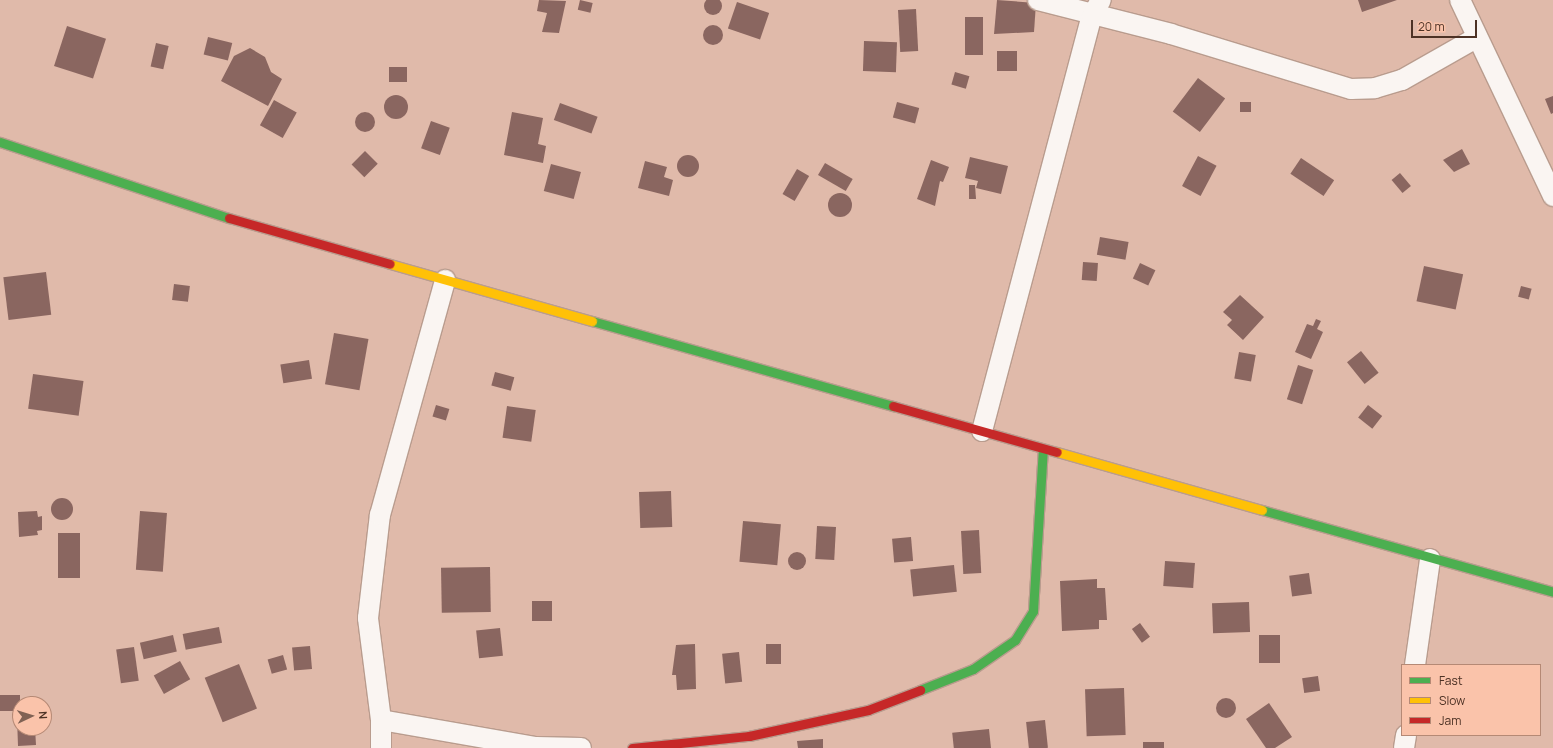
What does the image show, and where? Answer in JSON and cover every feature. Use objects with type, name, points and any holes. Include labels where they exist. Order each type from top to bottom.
[{"type":"main road","points":[[0,142],[213,214],[1430,559],[1553,592]]},
{"type":"main road","points":[[632,748],[749,736],[868,710],[973,669],[1015,640],[1033,611],[1043,449]]},
{"type":"street","points":[[1038,0],[1097,8],[1171,34],[1351,88],[1374,88],[1402,80],[1476,38]]},
{"type":"street","points":[[1460,0],[1476,38],[1491,62],[1553,196]]},
{"type":"street","points":[[982,431],[1097,8]]},
{"type":"street","points":[[381,748],[381,720],[368,618],[380,516],[445,280]]},
{"type":"street","points":[[1415,664],[1430,559]]},
{"type":"street","points":[[381,720],[536,747],[581,748]]},
{"type":"street","points":[[1404,748],[1406,736]]},
{"type":"building","points":[[708,-1],[718,-1],[722,6],[719,12],[713,15],[707,12],[704,6]]},
{"type":"building","points":[[539,0],[566,1],[559,33],[542,32],[547,13],[537,11]]},
{"type":"building","points":[[580,0],[593,3],[590,13],[578,10]]},
{"type":"building","points":[[997,0],[1036,3],[1034,32],[994,34]]},
{"type":"building","points":[[1358,0],[1397,0],[1362,12]]},
{"type":"building","points":[[737,2],[769,13],[760,40],[728,28]]},
{"type":"building","points":[[916,9],[918,51],[900,52],[898,10]]},
{"type":"building","points":[[965,17],[983,17],[983,55],[965,55]]},
{"type":"building","points":[[713,25],[720,28],[723,35],[720,42],[713,45],[706,42],[703,35],[706,28]]},
{"type":"building","points":[[67,26],[106,39],[93,79],[54,66]]},
{"type":"building","points":[[208,37],[232,43],[228,61],[204,54]]},
{"type":"building","points":[[864,41],[897,42],[896,72],[863,71]]},
{"type":"building","points":[[156,43],[169,46],[163,69],[151,66]]},
{"type":"building","points":[[250,48],[265,57],[271,72],[282,79],[268,106],[221,81],[234,56]]},
{"type":"building","points":[[997,51],[1017,51],[1017,71],[997,71]]},
{"type":"building","points":[[389,67],[407,67],[407,82],[389,82]]},
{"type":"building","points":[[955,72],[969,76],[966,89],[951,84]]},
{"type":"building","points":[[1198,78],[1225,98],[1200,132],[1173,112]]},
{"type":"building","points":[[396,95],[404,99],[408,107],[404,115],[396,119],[388,115],[384,107],[388,99]]},
{"type":"building","points":[[1553,96],[1553,113],[1551,114],[1545,99]]},
{"type":"building","points":[[274,100],[297,113],[283,138],[260,125]]},
{"type":"building","points":[[897,102],[919,108],[915,123],[893,117]]},
{"type":"building","points":[[1240,102],[1251,102],[1251,112],[1240,112]]},
{"type":"building","points":[[560,103],[598,117],[591,134],[554,120]]},
{"type":"building","points":[[361,112],[369,112],[375,118],[375,126],[369,132],[361,132],[355,126],[355,118]]},
{"type":"building","points":[[512,112],[543,118],[538,144],[546,146],[543,163],[504,155]]},
{"type":"building","points":[[431,121],[450,128],[440,155],[421,148]]},
{"type":"building","points":[[1462,149],[1470,164],[1454,172],[1443,160]]},
{"type":"building","points":[[365,151],[378,164],[364,177],[352,164]]},
{"type":"building","points":[[688,155],[692,156],[698,162],[698,170],[692,176],[688,177],[684,176],[678,170],[677,166],[678,162],[684,156]]},
{"type":"building","points":[[1198,156],[1217,166],[1201,196],[1182,186]]},
{"type":"building","points":[[970,157],[1008,166],[1001,194],[976,188],[978,181],[965,178]]},
{"type":"building","points":[[1301,158],[1334,180],[1324,196],[1290,174]]},
{"type":"building","points":[[931,160],[949,167],[943,182],[940,181],[935,206],[917,199]]},
{"type":"building","points":[[645,161],[667,167],[664,177],[673,180],[669,196],[638,188]]},
{"type":"building","points":[[825,163],[853,179],[846,191],[818,175]]},
{"type":"building","points":[[551,164],[581,172],[574,199],[544,191]]},
{"type":"building","points":[[797,169],[809,176],[795,201],[782,194]]},
{"type":"building","points":[[1400,173],[1411,186],[1403,193],[1392,180]]},
{"type":"building","points":[[969,185],[975,185],[976,199],[969,199]]},
{"type":"building","points":[[840,193],[849,196],[852,205],[849,214],[840,217],[831,214],[828,205],[831,196]]},
{"type":"building","points":[[1100,237],[1129,242],[1125,260],[1097,255]]},
{"type":"building","points":[[1083,262],[1098,263],[1097,281],[1082,280]]},
{"type":"building","points":[[1140,263],[1155,270],[1148,286],[1133,278]]},
{"type":"building","points":[[1424,266],[1463,274],[1456,310],[1417,301]]},
{"type":"building","points":[[46,272],[51,315],[9,320],[3,277]]},
{"type":"building","points":[[174,284],[190,286],[188,302],[172,300]]},
{"type":"building","points":[[1521,286],[1532,289],[1529,299],[1518,297]]},
{"type":"building","points":[[1240,295],[1264,317],[1243,340],[1227,325],[1232,320],[1223,312]]},
{"type":"building","points":[[1316,319],[1321,321],[1317,329],[1323,332],[1311,359],[1295,352],[1307,324],[1313,326]]},
{"type":"building","points":[[334,333],[368,339],[359,390],[325,384]]},
{"type":"building","points":[[1361,351],[1379,373],[1365,384],[1347,362]]},
{"type":"building","points":[[1239,352],[1256,355],[1251,382],[1234,379]]},
{"type":"building","points":[[309,360],[312,379],[283,383],[280,365]]},
{"type":"building","points":[[1298,365],[1313,370],[1302,404],[1287,399]]},
{"type":"building","points":[[495,372],[514,377],[511,391],[491,386]]},
{"type":"building","points":[[33,374],[84,381],[79,416],[28,409]]},
{"type":"building","points":[[436,405],[449,409],[446,421],[432,416]]},
{"type":"building","points":[[1368,405],[1382,416],[1372,429],[1358,418]]},
{"type":"building","points":[[507,406],[536,410],[531,442],[503,438]]},
{"type":"building","points":[[671,491],[672,527],[640,528],[639,492]]},
{"type":"building","points":[[62,498],[66,499],[72,505],[72,513],[66,519],[62,520],[58,519],[52,513],[51,509],[52,505],[58,499]]},
{"type":"building","points":[[37,511],[38,517],[42,516],[42,530],[37,531],[38,535],[19,537],[18,512]]},
{"type":"building","points":[[140,511],[167,513],[163,572],[136,570]]},
{"type":"building","points":[[743,521],[781,524],[777,565],[739,562]]},
{"type":"building","points":[[817,526],[836,527],[834,560],[815,559]]},
{"type":"building","points":[[979,530],[981,573],[963,574],[961,531]]},
{"type":"building","points":[[58,533],[80,533],[80,578],[58,578]]},
{"type":"building","points":[[911,537],[913,561],[894,563],[892,539]]},
{"type":"building","points":[[793,552],[801,552],[806,557],[804,568],[801,570],[793,570],[788,565],[788,557]]},
{"type":"building","points":[[1165,561],[1195,563],[1193,588],[1163,586]]},
{"type":"building","points":[[954,565],[957,592],[913,596],[910,570]]},
{"type":"building","points":[[490,567],[491,612],[442,613],[441,568]]},
{"type":"building","points":[[1309,573],[1312,594],[1292,597],[1289,576]]},
{"type":"building","points":[[1097,579],[1097,588],[1105,588],[1107,620],[1099,620],[1099,629],[1062,631],[1060,581]]},
{"type":"building","points":[[532,601],[552,601],[552,621],[532,621]]},
{"type":"building","points":[[1249,602],[1250,632],[1213,633],[1212,603]]},
{"type":"building","points":[[1140,623],[1150,637],[1142,643],[1132,629]]},
{"type":"building","points":[[219,627],[222,643],[186,650],[183,634]]},
{"type":"building","points":[[500,628],[503,656],[479,658],[476,631]]},
{"type":"building","points":[[173,635],[177,652],[144,659],[140,643]]},
{"type":"building","points":[[1259,635],[1280,635],[1280,663],[1259,663]]},
{"type":"building","points":[[695,644],[696,689],[677,690],[676,675],[672,675],[676,645]]},
{"type":"building","points":[[766,644],[781,644],[781,664],[766,664]]},
{"type":"building","points":[[310,646],[312,669],[294,670],[292,648]]},
{"type":"building","points":[[134,647],[139,681],[121,683],[116,650]]},
{"type":"building","points":[[739,652],[742,682],[725,684],[722,654]]},
{"type":"building","points":[[283,655],[287,669],[272,674],[268,659]]},
{"type":"building","points":[[180,661],[190,679],[164,694],[154,676]]},
{"type":"building","points":[[239,664],[257,709],[223,722],[205,678]]},
{"type":"building","points":[[1318,676],[1320,691],[1304,693],[1302,678]]},
{"type":"building","points":[[1124,688],[1126,735],[1087,736],[1085,689]]},
{"type":"building","points":[[0,695],[20,696],[12,696],[12,711],[0,711]]},
{"type":"building","points":[[1226,698],[1233,701],[1236,708],[1233,715],[1226,718],[1219,715],[1216,708],[1219,701]]},
{"type":"building","points":[[1269,703],[1292,737],[1275,748],[1266,748],[1246,719]]},
{"type":"building","points":[[1045,720],[1048,748],[1029,748],[1026,722]]},
{"type":"building","points":[[989,729],[991,748],[954,748],[952,733]]},
{"type":"building","points":[[18,736],[35,736],[36,745],[18,746]]},
{"type":"building","points":[[823,739],[823,748],[798,748],[797,741]]},
{"type":"building","points":[[1143,742],[1164,742],[1164,748],[1143,748]]},
{"type":"traffic: fast","points":[[0,142],[229,218]]},
{"type":"traffic: fast","points":[[592,321],[893,406]]},
{"type":"traffic: fast","points":[[920,690],[973,669],[1015,640],[1033,611],[1043,449]]},
{"type":"traffic: fast","points":[[1262,510],[1553,592]]},
{"type":"traffic: slow","points":[[390,264],[592,321]]},
{"type":"traffic: slow","points":[[1057,452],[1262,510]]},
{"type":"traffic: jam","points":[[229,218],[390,264]]},
{"type":"traffic: jam","points":[[893,406],[1057,452]]},
{"type":"traffic: jam","points":[[632,748],[749,736],[868,710],[920,690]]}]
